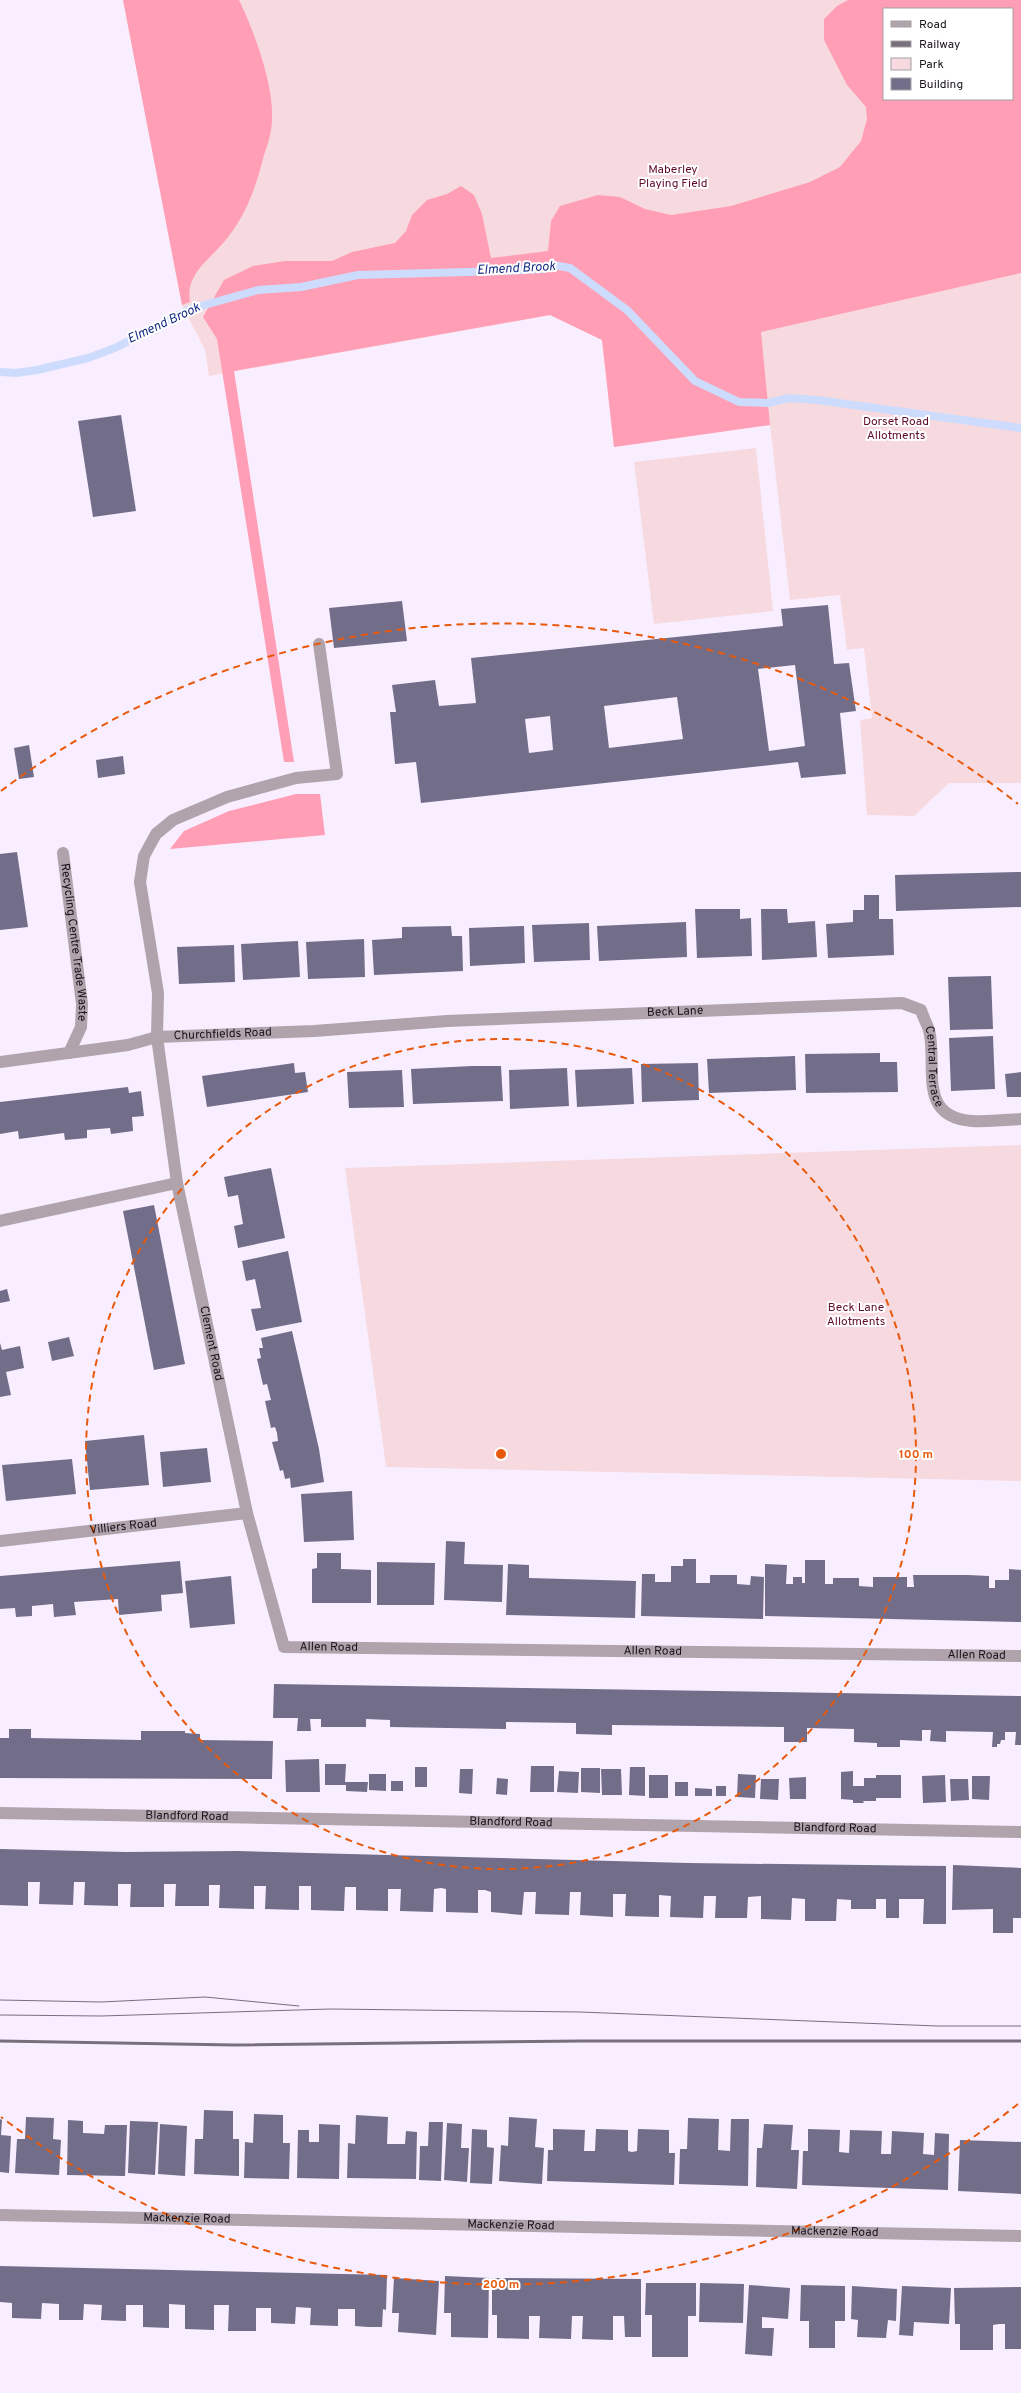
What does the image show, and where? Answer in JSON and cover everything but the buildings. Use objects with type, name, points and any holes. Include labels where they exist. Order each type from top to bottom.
[{"type":"street","name":"Clement Road","points":[[284,1647],[247,1512],[177,1183],[157,1036],[158,993],[140,882],[144,856],[156,834],[173,820],[227,797],[296,778],[337,774],[319,644]]},
{"type":"street","name":"Recycling Centre Trade Waste","points":[[63,853],[82,1004],[81,1027],[69,1053]]},
{"type":"street","name":"Beck Lane","points":[[447,1021],[902,1003]]},
{"type":"street","name":"Central Terrace","points":[[902,1003],[921,1010],[929,1031],[931,1085],[935,1099],[942,1109],[956,1117],[971,1121],[1021,1119]]},
{"type":"street","name":"Churchfields Road","points":[[0,1062],[128,1045],[157,1036],[314,1031],[447,1021]]},
{"type":"street","points":[[0,1221],[177,1183]]},
{"type":"street","name":"Villiers Road","points":[[0,1541],[247,1512]]},
{"type":"street","name":"Allen Road","points":[[284,1647],[1021,1656]]},
{"type":"street","name":"Blandford Road","points":[[0,1814],[1021,1832]]},
{"type":"street","name":"Mackenzie Road","points":[[0,2215],[1021,2236]]},
{"type":"green space","name":"Maberley Playing Field","points":[[123,0],[1021,0],[1021,783],[949,783],[914,816],[867,815],[860,720],[872,718],[864,648],[847,650],[840,595],[790,600],[770,425],[614,447],[602,340],[550,315],[209,376],[205,350],[182,305]]},
{"type":"green space","points":[[756,448],[773,611],[654,624],[634,462]]},
{"type":"green space","name":"Beck Lane Allotments","points":[[1021,1145],[1021,1481],[386,1467],[345,1168]]},
{"type":"shaded area","points":[[123,0],[239,0],[257,42],[270,90],[272,105],[271,133],[258,177],[246,208],[241,218],[222,245],[201,266],[192,282],[190,302],[182,305]]},
{"type":"shaded area","points":[[848,0],[1021,0],[1021,273],[761,332],[770,425],[614,447],[602,340],[550,315],[234,371],[294,762],[284,762],[217,339],[203,317],[224,280],[253,266],[285,261],[332,261],[352,252],[395,243],[406,231],[412,215],[427,200],[447,194],[461,186],[474,195],[482,214],[491,258],[548,251],[551,221],[560,206],[598,195],[620,197],[645,209],[671,215],[731,206],[810,182],[840,167],[861,141],[867,119],[866,107],[847,85],[824,40],[824,19],[837,6]]},
{"type":"shaded area","points":[[296,794],[320,794],[325,835],[170,849],[184,831],[229,811]]},
{"type":"waterway","name":"Elmend Brook","points":[[0,372],[16,373],[37,370],[88,358],[115,348],[190,309],[258,290],[301,287],[358,275],[543,269],[553,265],[570,268],[627,310],[695,381],[739,402],[768,403],[789,398],[817,400],[1021,428]]},
{"type":"tram line","points":[[0,2000],[101,2002],[205,1997],[299,2006]]},
{"type":"tram line","points":[[0,2015],[101,2016],[330,2009],[580,2012],[937,2026],[1021,2026]]},
{"type":"railway","points":[[0,2041],[234,2045],[581,2041],[1021,2041]]},
{"type":"park label","name":"Dorset Road Allotments","points":[[896,429]]}]
